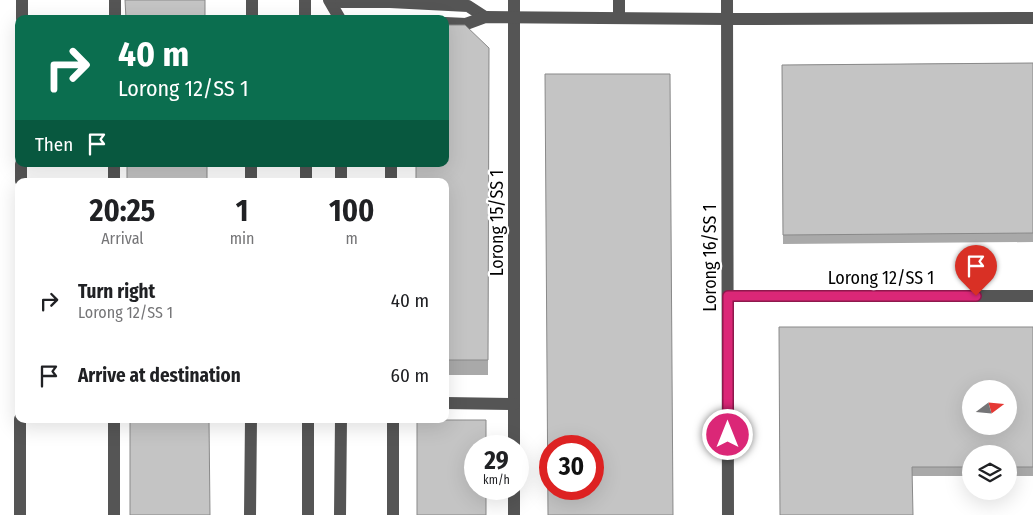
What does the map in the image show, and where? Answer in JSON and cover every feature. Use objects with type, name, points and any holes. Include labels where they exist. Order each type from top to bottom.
[{"type":"street","points":[[22,0],[22,15]]},
{"type":"street","points":[[114,15],[115,0]]},
{"type":"street","points":[[252,0],[252,15]]},
{"type":"street","points":[[305,0],[305,15]]},
{"type":"street","name":"Lorong 15/SS 1","points":[[514,0],[514,435]]},
{"type":"street","points":[[619,0],[619,18]]},
{"type":"street","name":"Lorong 16/SS 1","points":[[727,0],[728,515]]},
{"type":"street","points":[[337,10],[390,1],[468,6],[485,16]]},
{"type":"street","points":[[449,23],[466,24],[485,16],[727,19],[1033,18]]},
{"type":"street","name":"Lorong 12/SS 1","points":[[728,296],[1033,296]]},
{"type":"street","points":[[449,403],[514,404]]},
{"type":"street","points":[[20,423],[20,515]]},
{"type":"street","points":[[114,423],[114,515]]},
{"type":"street","points":[[250,423],[250,515]]},
{"type":"street","points":[[308,423],[308,515]]},
{"type":"street","points":[[340,423],[340,515]]},
{"type":"street","points":[[393,423],[394,515]]},
{"type":"street","points":[[514,500],[514,515]]},
{"type":"building","points":[[125,0],[205,0],[205,15],[126,15]]},
{"type":"building","points":[[449,25],[465,25],[489,48],[488,360],[449,360],[449,178],[416,178],[416,167],[449,167]]},
{"type":"building","points":[[1033,63],[1033,233],[783,235],[782,65]]},
{"type":"building","points":[[545,74],[670,74],[673,515],[548,515],[548,500],[604,500],[604,435],[547,435]]},
{"type":"building","points":[[127,167],[207,167],[207,178],[127,178]]},
{"type":"building","points":[[779,327],[1033,327],[1033,467],[1017,467],[1017,445],[962,445],[962,467],[912,467],[913,515],[780,515]]},
{"type":"building","points":[[449,420],[486,420],[486,435],[464,435],[464,500],[486,500],[486,515],[417,515],[417,423],[449,423]]},
{"type":"building","points":[[130,423],[209,423],[210,515],[130,515]]},
{"type":"route","points":[[728,435],[728,296],[976,296]]}]
